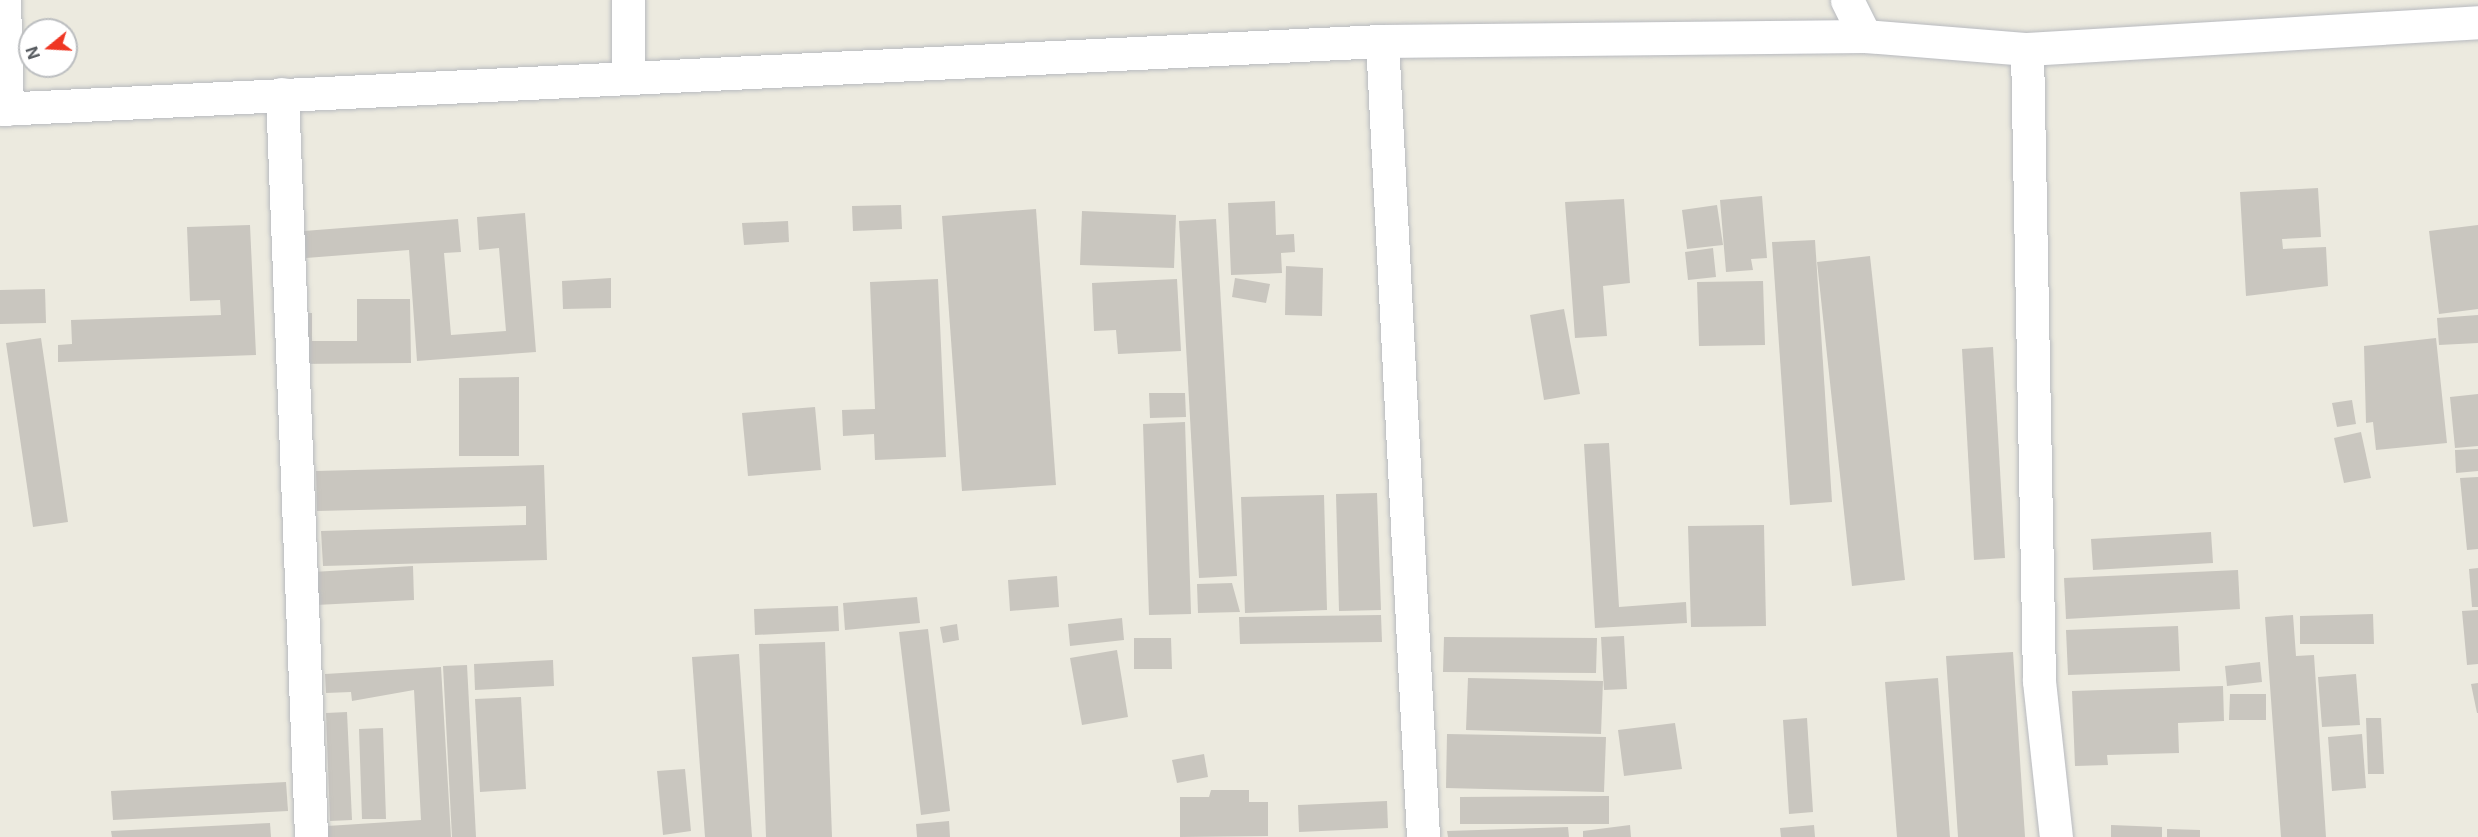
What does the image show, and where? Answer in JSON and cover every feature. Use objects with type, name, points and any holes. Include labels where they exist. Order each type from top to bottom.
[{"type":"street","points":[[4,0],[4,109],[628,75],[1382,41],[1865,36],[2027,49],[2478,22]]},
{"type":"street","points":[[628,0],[628,75]]},
{"type":"street","points":[[1847,0],[1865,36]]},
{"type":"street","points":[[1382,41],[1423,837]]},
{"type":"street","points":[[2027,49],[2039,681],[2056,837]]},
{"type":"street","points":[[282,94],[311,837]]},
{"type":"building","points":[[2318,188],[2321,237],[2282,239],[2283,249],[2326,247],[2328,286],[2246,296],[2240,192]]},
{"type":"building","points":[[1762,196],[1767,258],[1751,259],[1753,270],[1726,272],[1720,200]]},
{"type":"building","points":[[1624,199],[1630,283],[1603,286],[1607,336],[1575,338],[1565,202]]},
{"type":"building","points":[[1275,201],[1276,235],[1294,234],[1295,252],[1281,253],[1282,273],[1231,275],[1228,203]]},
{"type":"building","points":[[901,205],[902,229],[853,231],[852,206]]},
{"type":"building","points":[[1717,205],[1723,245],[1687,249],[1682,210]]},
{"type":"building","points":[[1036,209],[1056,485],[962,491],[942,216]]},
{"type":"building","points":[[1082,211],[1176,215],[1174,268],[1080,265]]},
{"type":"building","points":[[525,213],[536,352],[417,361],[409,250],[306,258],[304,231],[458,219],[461,252],[444,253],[451,335],[506,331],[499,248],[479,250],[477,217]]},
{"type":"building","points":[[1216,219],[1237,576],[1199,578],[1179,221]]},
{"type":"building","points":[[788,221],[789,242],[744,245],[742,223]]},
{"type":"building","points":[[250,225],[256,355],[58,362],[58,345],[72,344],[71,320],[221,315],[220,300],[190,301],[187,227]]},
{"type":"building","points":[[2478,225],[2478,309],[2439,314],[2429,231]]},
{"type":"building","points":[[1815,240],[1832,502],[1790,505],[1772,242]]},
{"type":"building","points":[[1713,248],[1716,277],[1688,280],[1685,252]]},
{"type":"building","points":[[1870,256],[1905,580],[1852,586],[1817,262]]},
{"type":"building","points":[[1286,266],[1323,268],[1322,316],[1285,315]]},
{"type":"building","points":[[611,278],[611,308],[563,309],[562,281]]},
{"type":"building","points":[[1235,278],[1270,284],[1266,303],[1232,297]]},
{"type":"building","points":[[938,279],[946,457],[875,460],[874,434],[843,436],[842,410],[875,409],[870,282]]},
{"type":"building","points":[[1177,279],[1181,351],[1118,354],[1116,330],[1094,331],[1092,283]]},
{"type":"building","points":[[1763,281],[1765,345],[1699,346],[1697,282]]},
{"type":"building","points":[[45,289],[46,323],[0,324],[0,290]]},
{"type":"building","points":[[357,299],[410,299],[411,363],[297,364],[296,313],[312,313],[312,341],[357,341]]},
{"type":"building","points":[[1564,309],[1580,394],[1544,400],[1530,315]]},
{"type":"building","points":[[2478,315],[2478,343],[2439,345],[2437,318]]},
{"type":"building","points":[[41,338],[68,522],[33,527],[6,343]]},
{"type":"building","points":[[2436,338],[2447,443],[2376,450],[2373,422],[2366,423],[2364,346]]},
{"type":"building","points":[[1993,347],[2005,558],[1974,560],[1962,349]]},
{"type":"building","points":[[519,377],[519,456],[459,456],[459,378]]},
{"type":"building","points":[[1149,393],[1185,393],[1186,417],[1150,418]]},
{"type":"building","points":[[2478,394],[2478,446],[2455,448],[2450,397]]},
{"type":"building","points":[[2352,400],[2356,424],[2337,427],[2332,403]]},
{"type":"building","points":[[815,407],[821,470],[748,476],[742,413]]},
{"type":"building","points":[[1185,422],[1191,614],[1149,615],[1143,424]]},
{"type":"building","points":[[2361,432],[2371,478],[2344,483],[2334,438]]},
{"type":"building","points":[[1609,443],[1619,607],[1686,602],[1687,623],[1595,628],[1584,444]]},
{"type":"building","points":[[2478,449],[2478,471],[2456,473],[2455,450]]},
{"type":"building","points":[[544,465],[547,560],[323,566],[321,531],[526,525],[526,506],[317,511],[316,471]]},
{"type":"building","points":[[2478,477],[2478,549],[2467,550],[2460,478]]},
{"type":"building","points":[[1377,493],[1381,610],[1339,611],[1336,494]]},
{"type":"building","points":[[1324,495],[1327,610],[1245,613],[1241,497]]},
{"type":"building","points":[[1764,525],[1766,626],[1691,627],[1688,526]]},
{"type":"building","points":[[2211,532],[2213,563],[2093,570],[2091,539]]},
{"type":"building","points":[[413,566],[414,600],[316,605],[313,572]]},
{"type":"building","points":[[2478,568],[2478,607],[2472,607],[2469,569]]},
{"type":"building","points":[[2238,570],[2240,609],[2066,619],[2064,578]]},
{"type":"building","points":[[1057,576],[1059,607],[1010,611],[1008,580]]},
{"type":"building","points":[[1232,583],[1240,612],[1198,613],[1197,584]]},
{"type":"building","points":[[917,597],[920,623],[845,630],[843,603]]},
{"type":"building","points":[[838,606],[839,631],[755,635],[754,609]]},
{"type":"building","points":[[2478,610],[2478,664],[2467,665],[2462,611]]},
{"type":"building","points":[[2373,614],[2374,644],[2300,644],[2300,616]]},
{"type":"building","points":[[1381,615],[1382,642],[1240,644],[1239,617]]},
{"type":"building","points":[[2293,615],[2296,656],[2314,655],[2326,837],[2281,837],[2265,617]]},
{"type":"building","points":[[1122,618],[1124,640],[1070,646],[1068,624]]},
{"type":"building","points":[[957,624],[959,640],[943,643],[940,627]]},
{"type":"building","points":[[2178,626],[2180,671],[2068,675],[2066,630]]},
{"type":"building","points":[[928,629],[950,811],[921,815],[899,632]]},
{"type":"building","points":[[1624,636],[1627,689],[1604,690],[1601,637]]},
{"type":"building","points":[[1444,637],[1597,638],[1596,673],[1443,672]]},
{"type":"building","points":[[1134,638],[1171,638],[1172,669],[1134,669]]},
{"type":"building","points":[[825,642],[832,837],[766,837],[759,644]]},
{"type":"building","points":[[1117,650],[1128,717],[1082,725],[1070,658]]},
{"type":"building","points":[[2013,652],[2025,837],[1958,837],[1946,656]]},
{"type":"building","points":[[739,654],[752,837],[705,837],[692,657]]},
{"type":"building","points":[[553,660],[554,686],[475,690],[474,664]]},
{"type":"building","points":[[2260,662],[2262,682],[2227,686],[2225,666]]},
{"type":"building","points":[[467,665],[476,837],[452,837],[443,666]]},
{"type":"building","points":[[441,667],[451,837],[327,837],[327,826],[421,820],[414,690],[352,701],[351,692],[326,693],[325,674]]},
{"type":"building","points":[[2356,674],[2360,725],[2322,727],[2318,677]]},
{"type":"building","points":[[1468,678],[1603,681],[1601,734],[1466,730]]},
{"type":"building","points":[[1938,678],[1950,837],[1897,837],[1885,682]]},
{"type":"building","points":[[2478,683],[2478,713],[2477,713],[2471,684]]},
{"type":"building","points":[[2223,686],[2224,721],[2178,723],[2179,753],[2107,755],[2108,765],[2075,766],[2072,691]]},
{"type":"building","points":[[2230,694],[2266,694],[2266,720],[2229,720]]},
{"type":"building","points":[[521,697],[526,789],[480,792],[475,699]]},
{"type":"building","points":[[347,712],[352,820],[330,821],[326,713]]},
{"type":"building","points":[[1807,718],[1813,812],[1789,814],[1783,720]]},
{"type":"building","points":[[2366,718],[2381,718],[2384,774],[2368,774]]},
{"type":"building","points":[[1675,723],[1682,769],[1624,776],[1618,730]]},
{"type":"building","points":[[383,728],[386,819],[362,819],[359,729]]},
{"type":"building","points":[[1447,734],[1606,737],[1604,792],[1446,788]]},
{"type":"building","points":[[2362,734],[2366,788],[2332,791],[2328,737]]},
{"type":"building","points":[[1204,754],[1208,777],[1177,783],[1172,760]]},
{"type":"building","points":[[685,769],[691,831],[663,835],[657,771]]},
{"type":"building","points":[[286,782],[288,811],[113,820],[111,791]]},
{"type":"building","points":[[1211,790],[1249,790],[1249,802],[1268,802],[1268,836],[1180,837],[1180,797],[1209,797]]},
{"type":"building","points":[[1609,796],[1609,824],[1460,824],[1460,797]]},
{"type":"building","points":[[1387,801],[1388,828],[1299,832],[1298,805]]},
{"type":"building","points":[[949,821],[950,837],[917,837],[916,824]]},
{"type":"building","points":[[270,823],[271,837],[112,837],[111,831]]},
{"type":"building","points":[[1630,825],[1631,837],[1583,837],[1583,831]]},
{"type":"building","points":[[1814,825],[1815,837],[1781,837],[1780,828]]},
{"type":"building","points":[[2111,825],[2162,827],[2162,837],[2111,837]]},
{"type":"building","points":[[1568,827],[1569,837],[1448,837],[1447,831]]},
{"type":"building","points":[[2167,829],[2200,830],[2200,837],[2167,837]]}]
